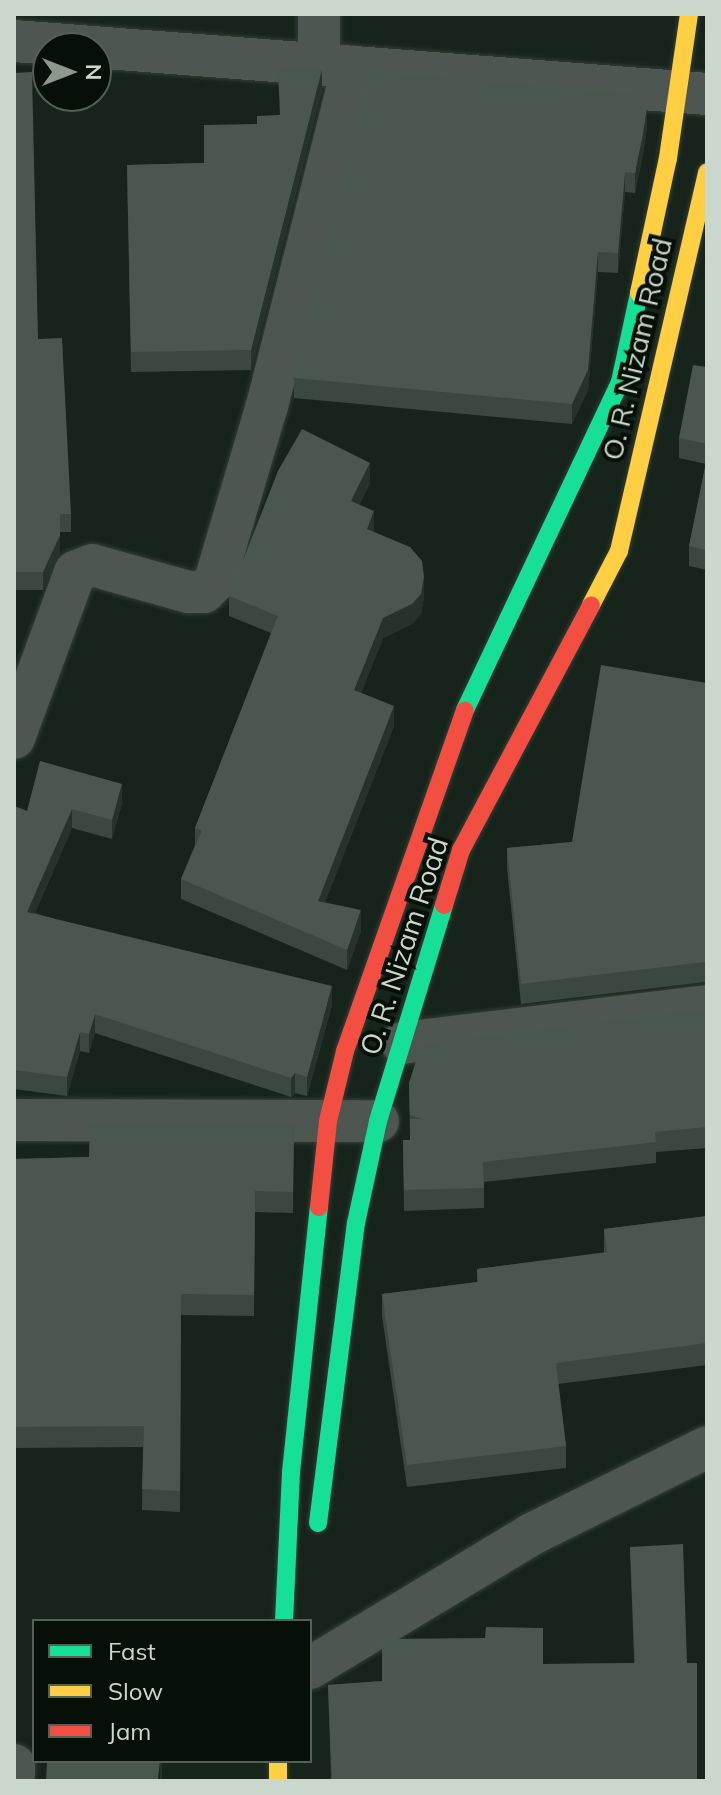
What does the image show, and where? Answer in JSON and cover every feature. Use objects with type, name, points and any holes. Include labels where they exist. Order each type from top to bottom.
[{"type":"main road","points":[[284,1619],[291,1472],[328,1121],[345,1051],[477,677],[620,382],[692,92],[689,14]]},
{"type":"main road","name":"O. R. Nizam Road","points":[[316,1544],[356,1223],[378,1121],[461,850],[619,551],[707,172]]},
{"type":"street","points":[[14,738],[75,572],[92,565],[189,592],[204,592],[215,581],[267,406],[336,66],[319,14]]},
{"type":"street","points":[[14,41],[692,92]]},
{"type":"street","points":[[402,1043],[707,1006]]},
{"type":"street","points":[[14,1120],[378,1121]]},
{"type":"street","points":[[312,1667],[532,1534],[706,1448]]},
{"type":"street","points":[[14,1765],[14,1774]]},
{"type":"building","points":[[322,69],[251,350],[131,352],[127,165],[204,163],[204,125],[257,124],[257,116],[280,115],[278,70]]},
{"type":"building","points":[[32,72],[38,339],[62,338],[71,514],[60,514],[60,535],[43,572],[14,572],[14,73]]},
{"type":"building","points":[[371,72],[641,96],[640,107],[647,108],[635,173],[625,172],[618,253],[598,252],[588,370],[572,404],[294,378]]},
{"type":"building","points":[[693,365],[707,367],[707,444],[679,438]]},
{"type":"building","points":[[302,429],[370,463],[351,501],[374,511],[367,529],[410,547],[422,561],[424,577],[421,594],[412,604],[383,618],[354,690],[394,706],[318,901],[361,910],[347,950],[181,879],[202,830],[195,828],[278,616],[229,596],[278,471]]},
{"type":"building","points":[[707,457],[707,550],[689,546]]},
{"type":"building","points":[[601,665],[707,683],[707,963],[521,984],[507,848],[572,842]]},
{"type":"building","points":[[40,761],[122,784],[112,820],[72,809],[27,912],[332,986],[307,1077],[295,1073],[291,1078],[95,1014],[89,1034],[80,1032],[67,1077],[14,1070],[14,806],[27,811]]},
{"type":"building","points":[[707,1010],[707,1127],[655,1132],[656,1142],[483,1162],[484,1188],[404,1190],[403,1140],[410,1140],[410,1119],[422,1119],[410,1115],[409,1083],[421,1045]]},
{"type":"building","points":[[90,1123],[294,1124],[293,1192],[255,1191],[254,1295],[181,1294],[180,1491],[142,1489],[144,1426],[14,1427],[14,1159],[89,1157]]},
{"type":"building","points":[[707,1216],[707,1343],[556,1363],[566,1446],[407,1465],[382,1294],[478,1282],[477,1269],[607,1252],[604,1229]]},
{"type":"building","points":[[683,1544],[687,1663],[697,1663],[697,1781],[332,1781],[328,1685],[382,1681],[382,1639],[485,1638],[486,1627],[543,1628],[543,1664],[635,1663],[630,1547]]},
{"type":"building","points":[[47,1763],[160,1763],[158,1779],[227,1781],[46,1781]]},
{"type":"traffic: fast","points":[[465,710],[620,382],[639,293]]},
{"type":"traffic: fast","points":[[318,1523],[356,1223],[378,1121],[444,905]]},
{"type":"traffic: fast","points":[[284,1619],[291,1472],[319,1207]]},
{"type":"traffic: slow","points":[[639,293],[668,158],[689,14]]},
{"type":"traffic: slow","points":[[591,605],[619,551],[707,172]]},
{"type":"traffic: slow","points":[[278,1763],[278,1781]]},
{"type":"traffic: jam","points":[[444,905],[461,850],[591,605]]},
{"type":"traffic: jam","points":[[319,1207],[328,1121],[345,1051],[465,710]]}]
